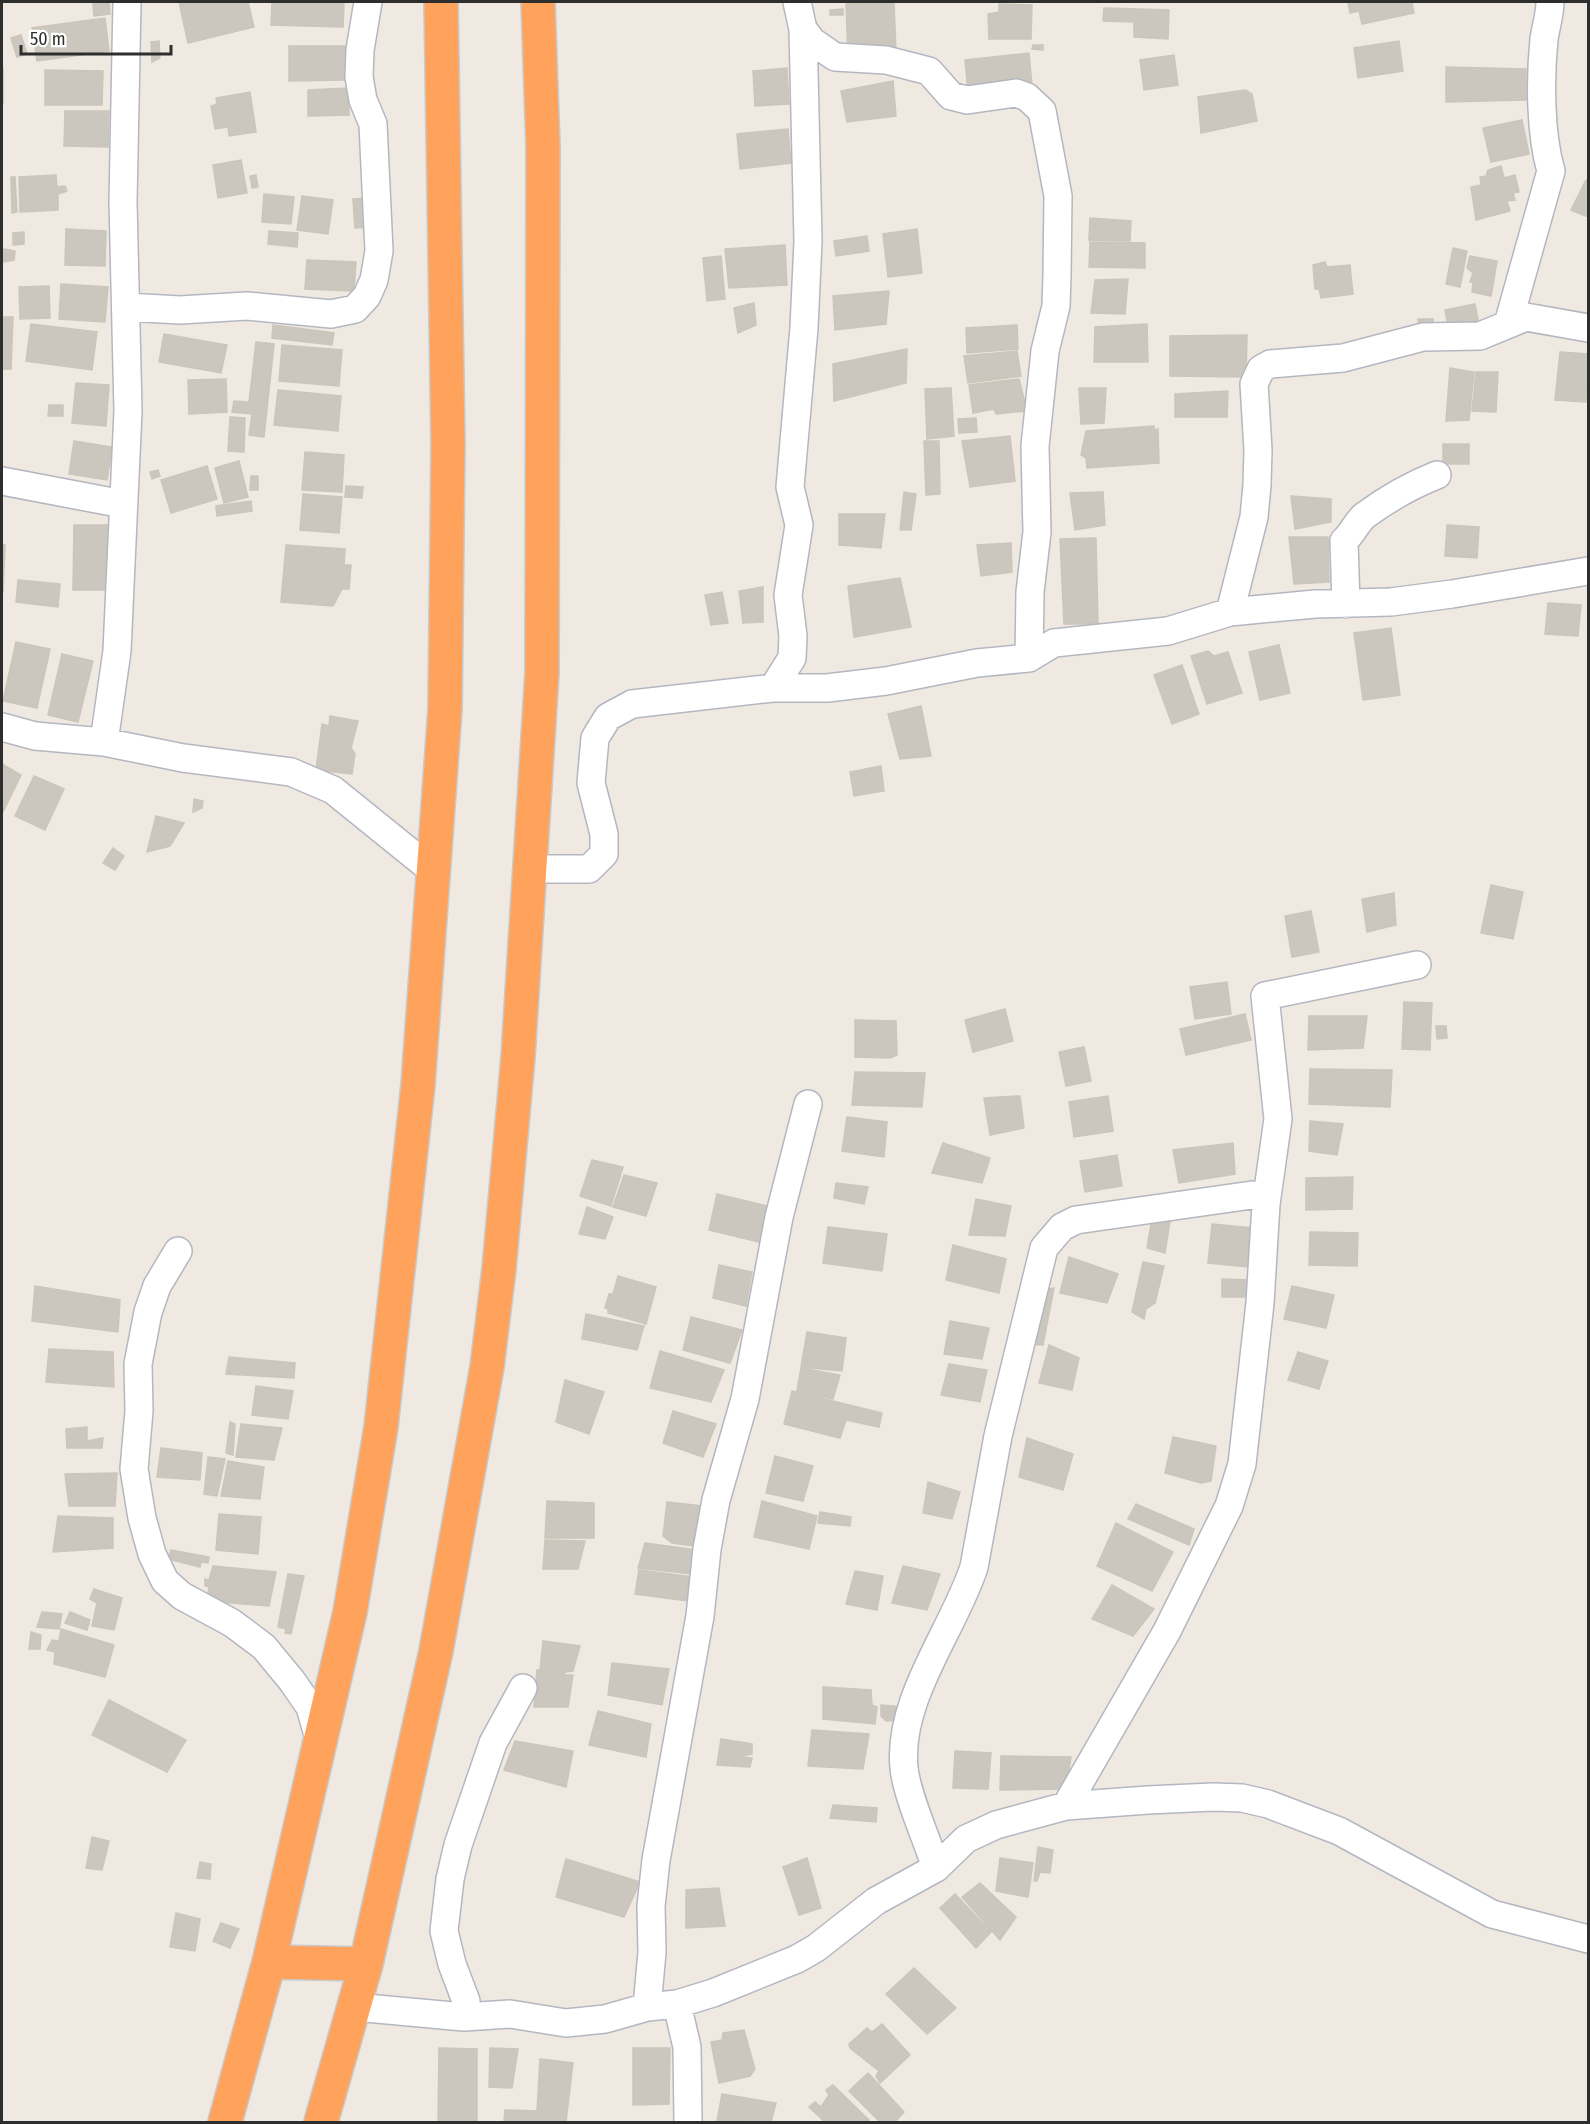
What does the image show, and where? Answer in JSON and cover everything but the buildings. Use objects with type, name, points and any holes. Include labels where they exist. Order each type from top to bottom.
[{"type":"highway","points":[[225,2122],[269,1962],[350,1612],[381,1426],[418,1085],[445,709],[447,543],[441,2]]},
{"type":"highway","points":[[321,2122],[366,1964],[436,1651],[487,1367],[518,1057],[542,673],[544,159],[538,2]]},
{"type":"highway","points":[[269,1962],[366,1964]]},
{"type":"street","points":[[104,742],[117,651],[128,411],[123,202],[127,2]]},
{"type":"street","points":[[126,307],[180,310],[247,306],[331,314],[355,309],[367,296],[374,280],[379,251],[373,124],[363,100],[359,77],[360,50],[368,2]]},
{"type":"street","points":[[773,688],[792,658],[793,636],[788,595],[799,525],[790,487],[804,328],[808,241],[803,29],[797,2]]},
{"type":"street","points":[[1508,324],[1551,171],[1545,149],[1543,74],[1550,2]]},
{"type":"street","points":[[803,29],[812,41],[835,57],[886,60],[929,71],[951,96],[967,100],[1016,93],[1028,97],[1041,111],[1058,196],[1057,276],[1056,306],[1046,351],[1035,446],[1037,532],[1030,592],[1029,658]]},
{"type":"street","points":[[1230,612],[1254,517],[1258,450],[1254,384],[1262,369],[1270,364],[1343,358],[1423,337],[1480,336],[1526,317],[1588,328]]},
{"type":"street","points":[[1346,604],[1344,541],[1353,533],[1363,517],[1373,512],[1385,500],[1437,475]]},
{"type":"street","points":[[2,481],[123,504]]},
{"type":"street","points":[[531,869],[589,868],[604,854],[604,834],[591,783],[595,738],[608,717],[633,704],[773,688],[839,686],[977,663],[1029,658],[1054,643],[1168,631],[1230,612],[1452,594],[1588,570]]},
{"type":"street","points":[[2,727],[35,736],[104,742],[183,758],[291,772],[333,790],[432,870]]},
{"type":"street","points":[[1066,1806],[1167,1630],[1229,1506],[1247,1441],[1260,1303],[1266,1204],[1278,1119],[1265,996],[1417,965]]},
{"type":"street","points":[[647,2007],[652,1952],[651,1906],[656,1860],[700,1616],[707,1549],[716,1500],[745,1399],[779,1217],[808,1104]]},
{"type":"street","points":[[936,1868],[904,1769],[904,1750],[920,1688],[968,1588],[974,1567],[998,1436],[1044,1248],[1062,1227],[1076,1220],[1252,1195],[1261,1198],[1266,1204]]},
{"type":"street","points":[[178,1251],[157,1286],[148,1312],[138,1364],[140,1411],[134,1469],[142,1518],[152,1554],[165,1581],[182,1596],[232,1623],[264,1647],[310,1707],[320,1742]]},
{"type":"street","points":[[292,1681],[332,1689]]},
{"type":"street","points":[[464,2017],[466,2001],[452,1964],[444,1931],[450,1879],[458,1845],[494,1743],[524,1688]]},
{"type":"street","points":[[355,2007],[464,2017],[510,2014],[566,2022],[584,2022],[647,2007],[677,2004],[713,1993],[796,1959],[816,1948],[876,1901],[936,1868],[966,1839],[1026,1815],[1066,1806],[1213,1797],[1242,1798],[1268,1804],[1339,1831],[1492,1914],[1588,1939]]},
{"type":"street","points":[[677,2004],[687,2047],[688,2122]]}]
